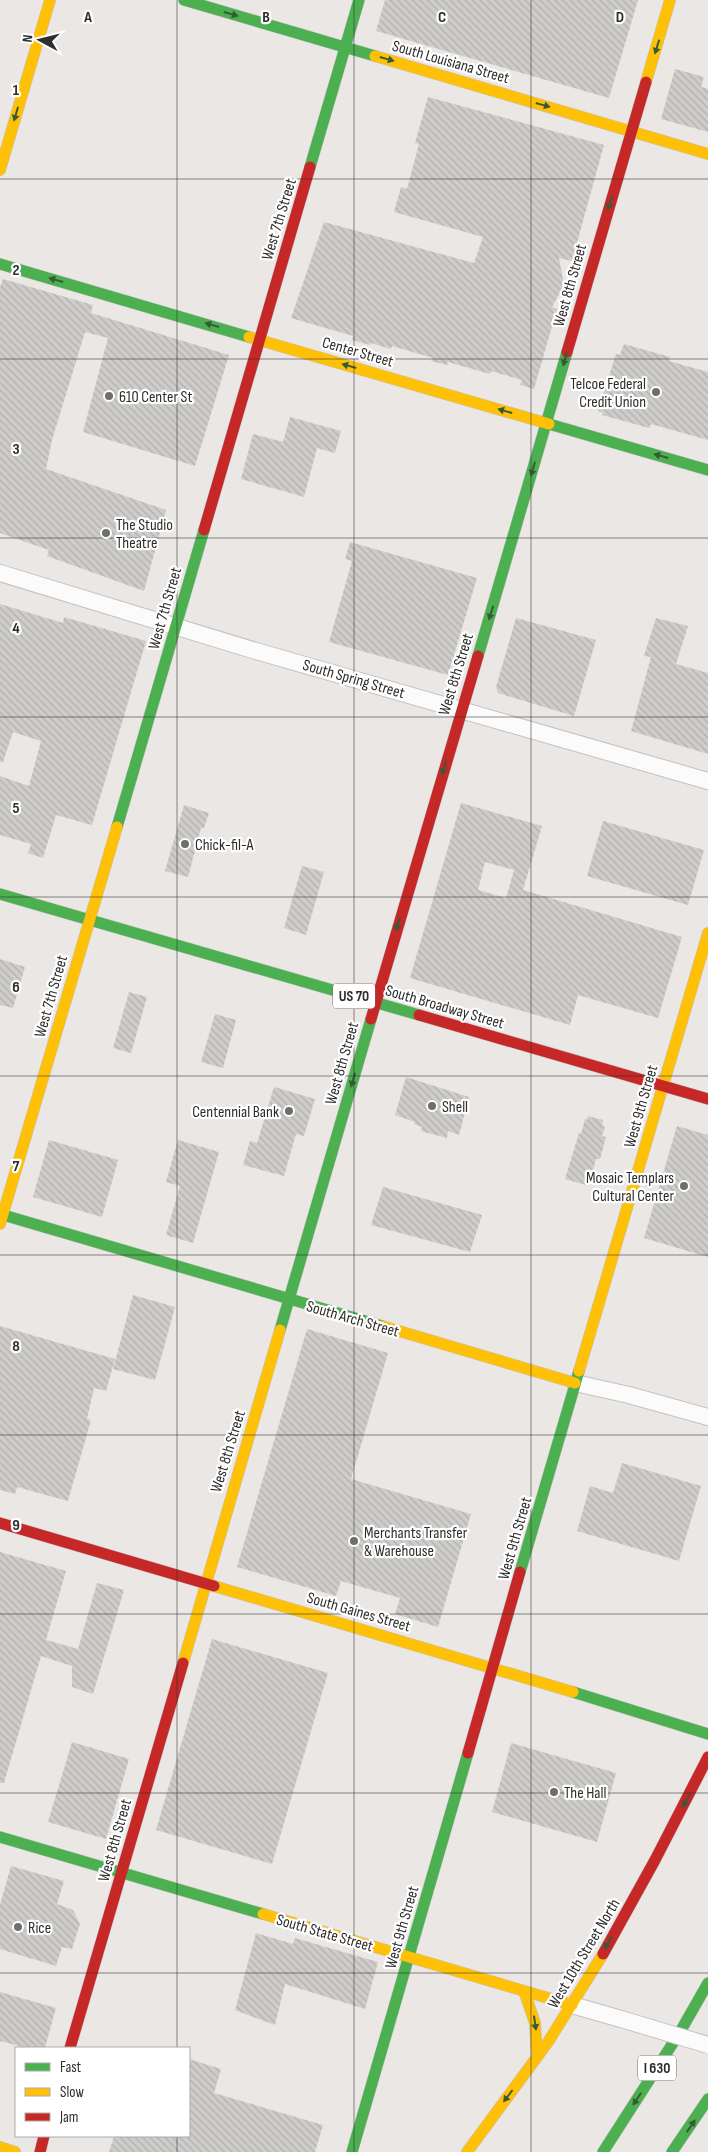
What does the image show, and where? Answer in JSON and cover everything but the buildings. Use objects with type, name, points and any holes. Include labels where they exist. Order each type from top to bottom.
[{"type":"main road","points":[[0,170],[50,0]]},
{"type":"main road","name":"South Louisiana Street","points":[[184,0],[708,154]]},
{"type":"main road","name":"West 7th Street","points":[[1,1218],[359,0]]},
{"type":"main road","name":"West 8th Street","points":[[70,2047],[670,0]]},
{"type":"main road","name":"Center Street","points":[[0,264],[708,470]]},
{"type":"main road","name":"South Broadway Street","points":[[0,894],[708,1099]]},
{"type":"main road","name":"West 9th Street","points":[[352,2152],[494,1668],[575,1383],[708,933]]},
{"type":"main road","name":"South Arch Street","points":[[1,1218],[289,1299],[575,1383]]},
{"type":"main road","name":"South Gaines Street","points":[[0,1523],[494,1668],[708,1734]]},
{"type":"main road","name":"West 10th Street North","points":[[467,2152],[537,2057],[572,2005],[650,1872],[708,1757]]},
{"type":"main road","name":"South State Street","points":[[0,1837],[572,2005]]},
{"type":"main road","name":"I 630","points":[[603,2152],[680,2032],[708,1983]]},
{"type":"main road","points":[[524,1991],[533,2009],[536,2025],[537,2057]]},
{"type":"main road","points":[[672,2152],[708,2099]]},
{"type":"main road","points":[[40,2152],[44,2137]]},
{"type":"main road","points":[[0,2147],[15,2152]]},
{"type":"street","name":"South Spring Street","points":[[0,573],[175,626],[708,781]]},
{"type":"street","name":"South Arch Street","points":[[575,1383],[629,1395],[708,1417]]},
{"type":"street","name":"South State Street","points":[[572,2005],[708,2045]]},
{"type":"traffic: fast","points":[[184,0],[375,56]]},
{"type":"traffic: fast","points":[[310,167],[359,0]]},
{"type":"traffic: fast","points":[[0,264],[249,337]]},
{"type":"traffic: fast","points":[[478,656],[567,352]]},
{"type":"traffic: fast","points":[[549,424],[708,470]]},
{"type":"traffic: fast","points":[[117,827],[204,530]]},
{"type":"traffic: fast","points":[[0,894],[419,1015]]},
{"type":"traffic: fast","points":[[280,1330],[371,1019]]},
{"type":"traffic: fast","points":[[0,1214],[382,1326]]},
{"type":"traffic: fast","points":[[520,1572],[579,1371]]},
{"type":"traffic: fast","points":[[573,1692],[708,1734]]},
{"type":"traffic: fast","points":[[352,2152],[468,1753]]},
{"type":"traffic: fast","points":[[0,1837],[263,1914]]},
{"type":"traffic: fast","points":[[603,2152],[680,2032],[708,1983]]},
{"type":"traffic: fast","points":[[672,2152],[708,2099]]},
{"type":"traffic: slow","points":[[0,170],[50,0]]},
{"type":"traffic: slow","points":[[646,82],[670,0]]},
{"type":"traffic: slow","points":[[375,56],[708,154]]},
{"type":"traffic: slow","points":[[249,337],[549,424]]},
{"type":"traffic: slow","points":[[0,1224],[117,827]]},
{"type":"traffic: slow","points":[[579,1371],[708,933]]},
{"type":"traffic: slow","points":[[382,1326],[575,1383]]},
{"type":"traffic: slow","points":[[183,1663],[280,1330]]},
{"type":"traffic: slow","points":[[214,1586],[573,1692]]},
{"type":"traffic: slow","points":[[263,1914],[572,2005]]},
{"type":"traffic: slow","points":[[467,2152],[548,2042],[603,1954]]},
{"type":"traffic: slow","points":[[524,1991],[535,2023],[537,2057]]},
{"type":"traffic: slow","points":[[0,2147],[15,2152]]},
{"type":"traffic: jam","points":[[567,352],[646,82]]},
{"type":"traffic: jam","points":[[204,530],[310,167]]},
{"type":"traffic: jam","points":[[371,1019],[478,656]]},
{"type":"traffic: jam","points":[[419,1015],[708,1099]]},
{"type":"traffic: jam","points":[[0,1523],[214,1586]]},
{"type":"traffic: jam","points":[[468,1753],[520,1572]]},
{"type":"traffic: jam","points":[[70,2047],[183,1663]]},
{"type":"traffic: jam","points":[[603,1954],[655,1860],[708,1757]]},
{"type":"traffic: jam","points":[[40,2152],[44,2137]]},
{"type":"place","name":"Telcoe Federal Credit Union","points":[[656,392]]},
{"type":"place","name":"610 Center St","points":[[109,396]]},
{"type":"place","name":"The Studio Theatre","points":[[106,533]]},
{"type":"place","name":"Chick-fil-A","points":[[185,844]]},
{"type":"place","name":"Shell","points":[[432,1106]]},
{"type":"place","name":"Centennial Bank","points":[[289,1111]]},
{"type":"place","name":"Mosaic Templars Cultural Center","points":[[684,1186]]},
{"type":"place","name":"Merchants Transfer & Warehouse","points":[[354,1541]]},
{"type":"place","name":"The Hall","points":[[554,1792]]},
{"type":"place","name":"Rice","points":[[18,1927]]}]
